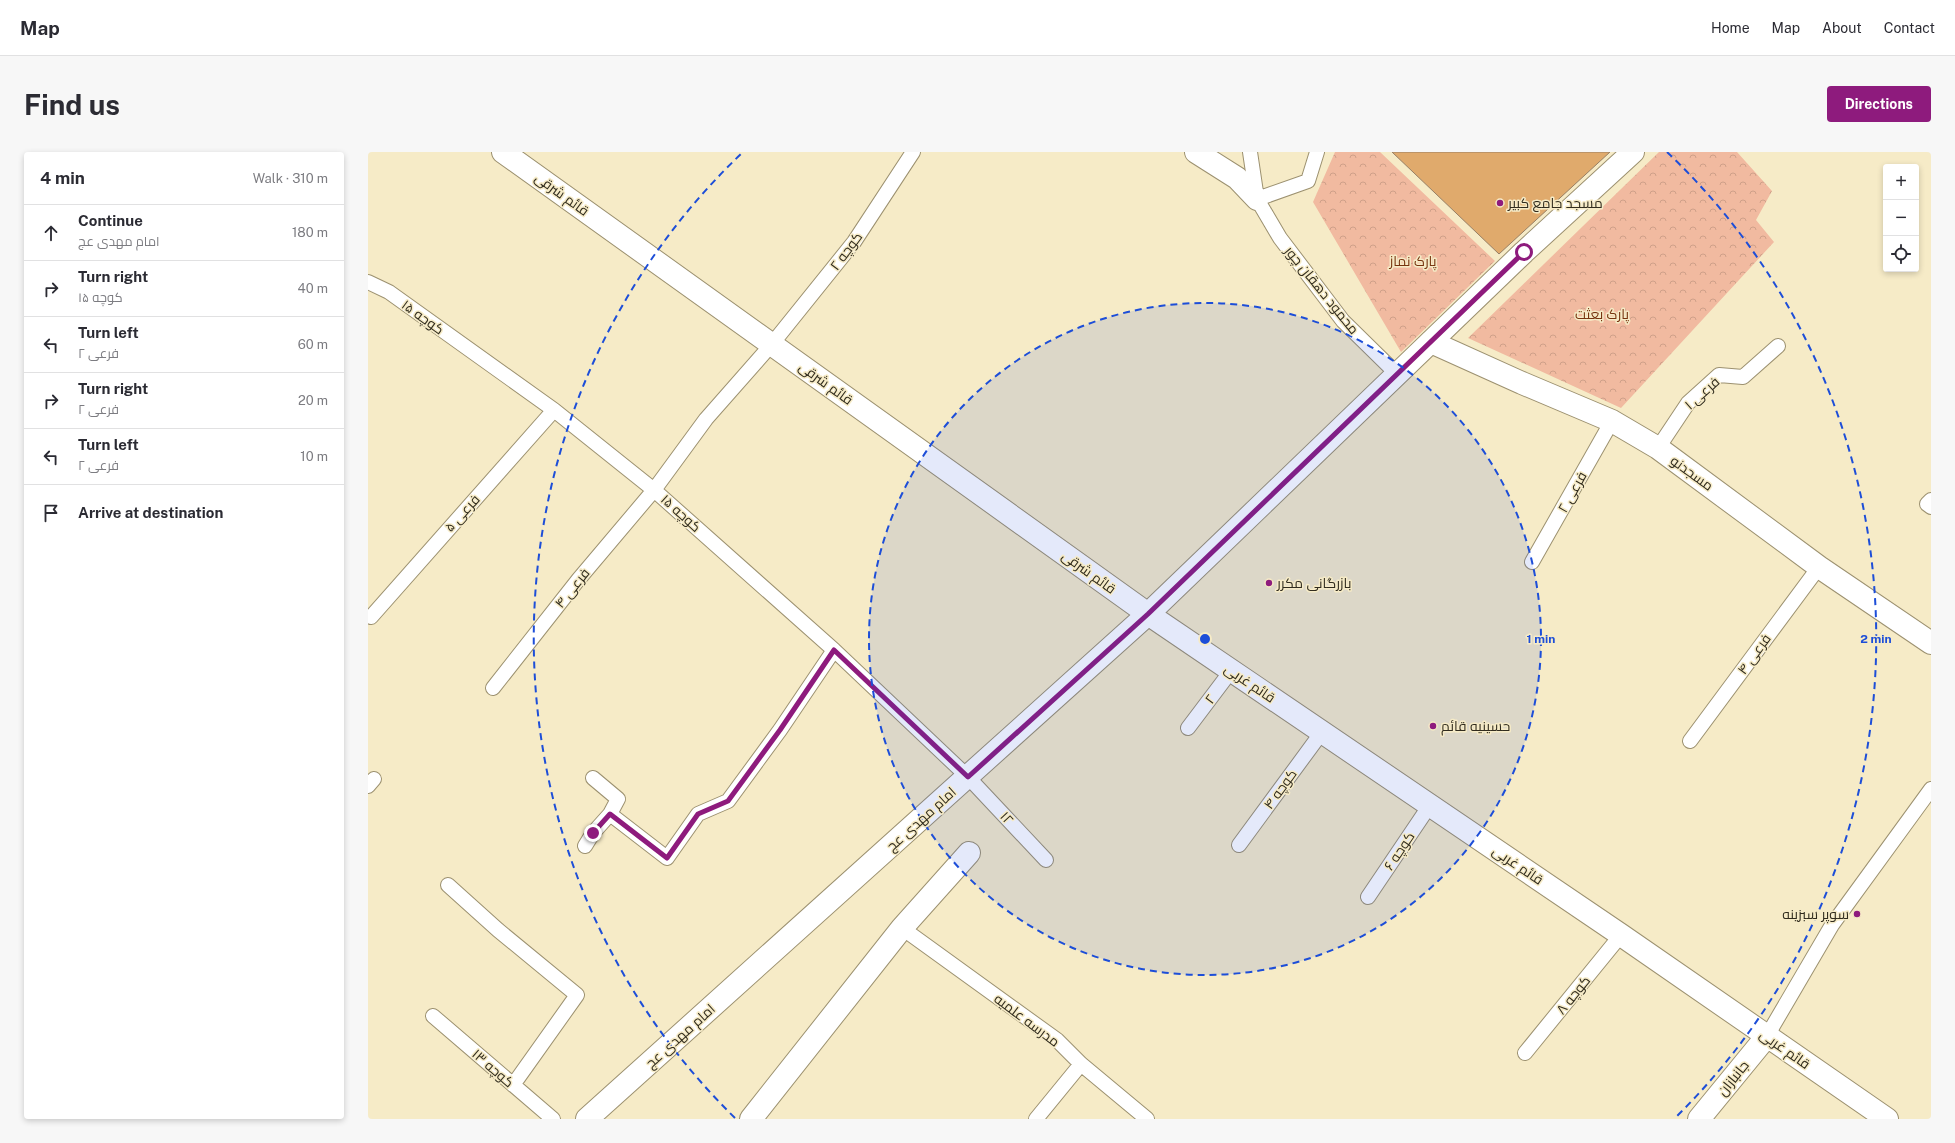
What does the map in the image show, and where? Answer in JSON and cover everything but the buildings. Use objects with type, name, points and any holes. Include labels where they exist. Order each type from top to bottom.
[{"type":"street","name":"قائم شرقی","points":[[503,152],[1148,614]]},
{"type":"street","points":[[1196,152],[1237,178],[1256,199]]},
{"type":"street","name":"امام مهدی عج","points":[[587,1119],[1148,614],[1524,252],[1633,152]]},
{"type":"street","name":"مسجدنو","points":[[1431,342],[1612,421],[1658,448],[1819,567],[1931,642]]},
{"type":"street","name":"قائم غربی","points":[[1148,614],[1621,935],[1887,1119]]},
{"type":"street","points":[[751,1119],[902,928],[969,853]]},
{"type":"street","name":"جانبازان","points":[[1699,1119],[1767,1036]]},
{"type":"lane","name":"کوچه ۲","points":[[654,490],[706,419],[772,344],[854,242],[913,152]]},
{"type":"lane","points":[[1250,152],[1256,199],[1308,181],[1317,152]]},
{"type":"lane","name":"محمود دهقان چور","points":[[1256,199],[1280,238],[1343,320],[1397,374]]},
{"type":"lane","name":"کوچه ۱۵","points":[[368,282],[389,292],[554,410],[654,490],[834,650],[968,777]]},
{"type":"lane","name":"فرعی ۱","points":[[1658,448],[1688,403],[1719,375],[1743,377],[1778,346]]},
{"type":"lane","name":"فرعی ۵","points":[[371,616],[554,410]]},
{"type":"lane","name":"فرعی ۲","points":[[1532,562],[1612,421]]},
{"type":"lane","name":"فرعی ۴","points":[[493,688],[578,580],[654,490]]},
{"type":"lane","points":[[1931,500],[1927,504],[1931,507]]},
{"type":"lane","name":"فرعی ۴","points":[[1690,741],[1819,567]]},
{"type":"lane","points":[[610,814],[667,858],[698,814],[728,801],[780,730],[834,650]]},
{"type":"lane","name":"۲","points":[[1188,728],[1231,671]]},
{"type":"lane","name":"کوچه ۴","points":[[1239,845],[1322,732]]},
{"type":"lane","name":"۱۲","points":[[968,777],[1046,860]]},
{"type":"lane","points":[[585,846],[593,833],[610,814],[618,799],[593,778]]},
{"type":"lane","points":[[1767,1036],[1832,925],[1931,789]]},
{"type":"lane","name":"کوچه ۶","points":[[1368,897],[1430,805]]},
{"type":"lane","points":[[448,885],[498,930],[577,995],[513,1085]]},
{"type":"lane","name":"مدرسه علمیه","points":[[902,928],[1057,1040],[1081,1064],[1147,1119]]},
{"type":"lane","name":"کوچه ۸","points":[[1525,1053],[1621,935]]},
{"type":"lane","name":"کوچه ۱۳","points":[[433,1016],[553,1119]]},
{"type":"lane","points":[[1036,1119],[1081,1064]]},
{"type":"green space","name":"پارک نماز","points":[[1335,152],[1380,152],[1495,261],[1401,352],[1313,202]]},
{"type":"green space","name":"پارک بعثت","points":[[1659,152],[1737,152],[1772,191],[1756,220],[1774,242],[1621,408],[1468,338]]},
{"type":"place","name":"مسجد جامع کبیر","points":[[1500,203]]},
{"type":"place","name":"بازرگانی مکرر","points":[[1269,583]]},
{"type":"place","name":"حسینیه قائم","points":[[1433,726]]},
{"type":"place","name":"سوپر سبزینه","points":[[1857,914]]},
{"type":"route","points":[[593,833],[610,814],[667,858],[698,814],[728,801],[780,730],[834,650],[968,777],[1148,614],[1524,252]]}]
